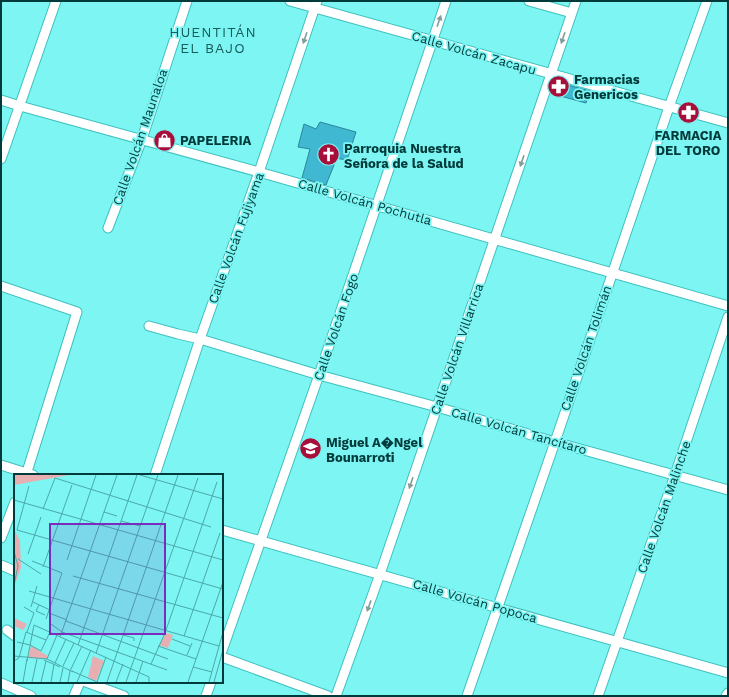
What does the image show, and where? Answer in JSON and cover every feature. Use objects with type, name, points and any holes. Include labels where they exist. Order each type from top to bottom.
[{"type":"street","points":[[1,159],[56,1]]},
{"type":"street","name":"Calle Volcán Maunaloa","points":[[108,228],[142,139],[187,1]]},
{"type":"street","name":"Calle Volcán Zacapu","points":[[290,1],[316,4],[432,41],[728,123]]},
{"type":"street","name":"Calle Volcán Fogo","points":[[223,648],[262,541],[446,1]]},
{"type":"street","points":[[529,1],[572,13]]},
{"type":"street","name":"Calle Volcán Villarrica","points":[[336,696],[380,574],[576,1]]},
{"type":"street","name":"Calle Volcán Tolimán","points":[[467,696],[669,107],[707,1]]},
{"type":"street","name":"Calle Volcán Fujiyama","points":[[155,474],[200,339],[316,4]]},
{"type":"street","name":"Calle Volcán Pochutla","points":[[1,100],[728,306]]},
{"type":"street","points":[[1,286],[78,312],[28,474],[1,465]]},
{"type":"street","name":"Calle Volcán Malinche","points":[[598,696],[618,642],[728,317]]},
{"type":"street","name":"Calle Volcán Tancítaro","points":[[149,326],[200,339],[319,375],[728,490]]},
{"type":"street","points":[[1,538],[14,505]]},
{"type":"street","name":"Calle Volcán Popoca","points":[[223,530],[728,673]]},
{"type":"street","points":[[1,565],[14,571]]},
{"type":"street","points":[[223,657],[328,696]]},
{"type":"street","points":[[1,683],[31,696]]},
{"type":"street","points":[[74,696],[80,683]]},
{"type":"street","points":[[89,683],[124,696]]},
{"type":"street","points":[[206,696],[211,683]]},
{"type":"building","points":[[556,82],[590,91],[586,103],[553,94]]},
{"type":"building","name":"Parroquia Nuestra Señora de la Salud","points":[[320,122],[356,132],[347,160],[335,158],[334,165],[326,185],[302,178],[310,149],[298,147],[304,124],[316,129]]},
{"type":"place","name":"Farmacias Genericos","points":[[559,86]]},
{"type":"place","name":"FARMACIA DEL TORO","points":[[688,113]]},
{"type":"place","name":"PAPELERIA","points":[[164,140]]},
{"type":"place","name":"Parroquia Nuestra Señora de la Salud","points":[[329,155]]},
{"type":"place","name":"Miguel A�Ngel Bounarroti","points":[[311,449]]},
{"type":"district","name":"HUENTITÁN EL BAJO","points":[[213,40]]}]
